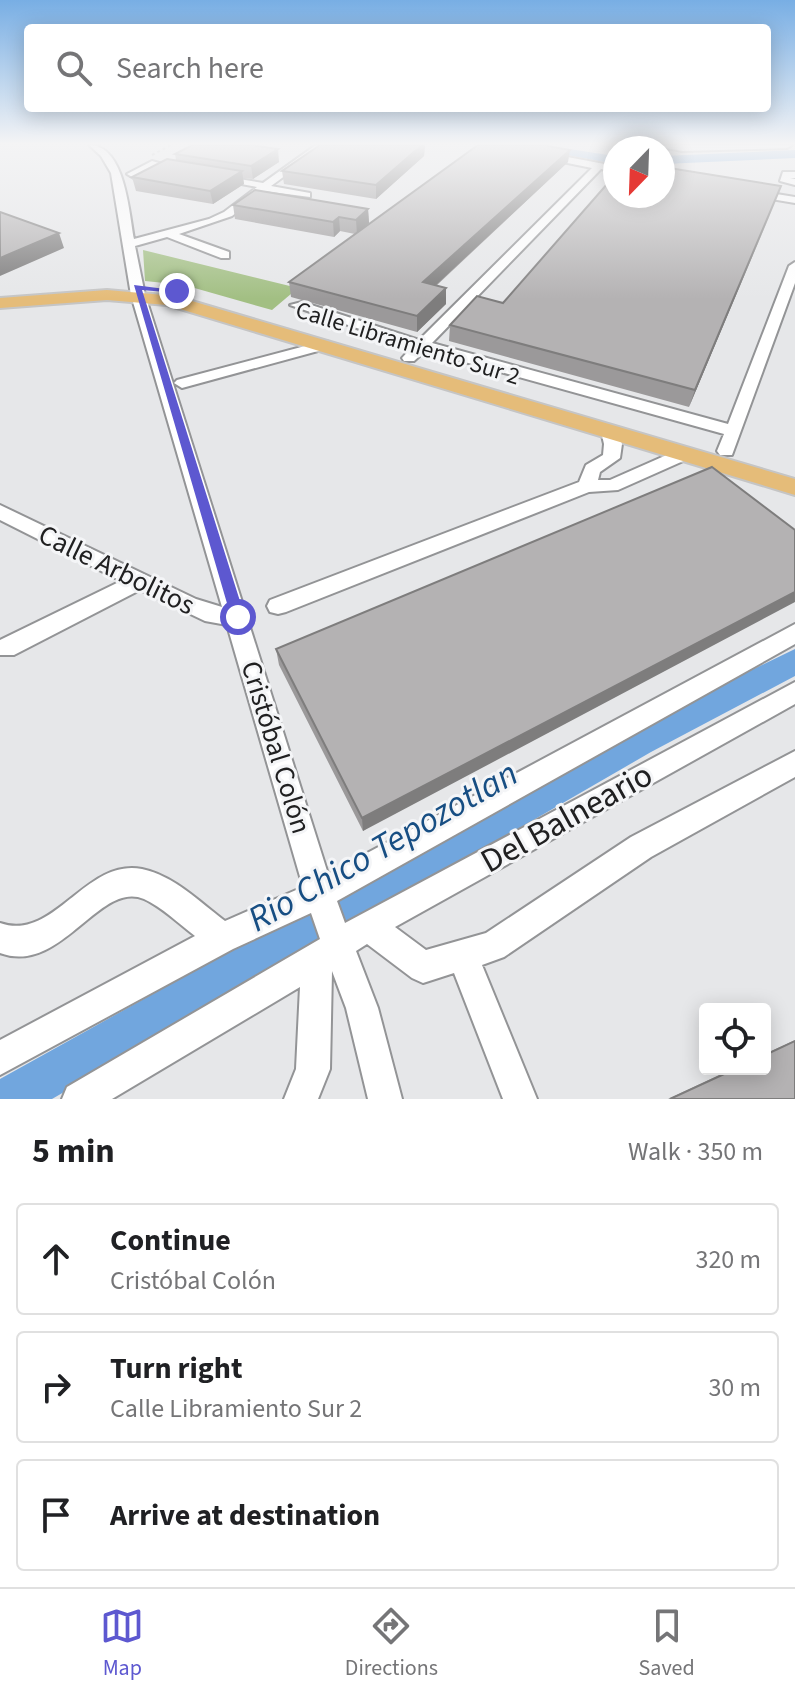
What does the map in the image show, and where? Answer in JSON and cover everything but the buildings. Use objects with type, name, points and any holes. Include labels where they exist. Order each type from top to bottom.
[{"type":"main road","name":"Calle Libramiento Sur 2","points":[[0,294],[138,291],[410,357],[687,447]]},
{"type":"main road","name":"Calle Libramiento Sur 2","points":[[0,303],[138,291]]},
{"type":"main road","name":"Calle Libramiento Sur 2","points":[[252,318],[278,331],[324,345],[410,357],[609,431],[687,447],[727,449],[795,471]]},
{"type":"main road","name":"Calle Libramiento Sur 2","points":[[727,449],[795,487]]},
{"type":"street","name":"Cristóbal Colón","points":[[121,196],[138,291],[238,617],[328,929],[362,1008],[385,1099]]},
{"type":"street","points":[[410,357],[569,196]]},
{"type":"street","points":[[773,196],[795,200]]},
{"type":"street","points":[[130,244],[213,221],[250,197],[310,207]]},
{"type":"street","points":[[194,211],[210,215],[213,221]]},
{"type":"street","points":[[168,234],[225,255]]},
{"type":"street","points":[[297,305],[410,357],[727,449],[795,266]]},
{"type":"street","points":[[267,360],[281,341],[278,331]]},
{"type":"street","points":[[182,383],[324,345]]},
{"type":"street","points":[[587,486],[592,469],[611,458],[613,444],[609,431]]},
{"type":"street","points":[[278,606],[587,486],[612,486],[687,447]]},
{"type":"street","name":"Calle Arbolitos","points":[[2,516],[213,615],[238,617]]},
{"type":"street","points":[[6,648],[140,581]]},
{"type":"street","points":[[79,1099],[328,929],[795,633]]},
{"type":"street","name":"Del Balneario","points":[[328,929],[368,926],[795,692]]},
{"type":"street","points":[[368,926],[423,967],[493,946],[641,847],[795,763]]},
{"type":"street","points":[[0,938],[20,944],[41,935],[101,893],[123,883],[145,883],[222,938]]},
{"type":"street","points":[[0,1058],[222,938],[328,929]]},
{"type":"street","points":[[301,1099],[313,1069],[328,929]]},
{"type":"street","points":[[463,956],[520,1099]]},
{"type":"green space","points":[[143,250],[298,288],[272,310],[184,285],[145,281]]},
{"type":"waterway","name":"Rio Chico Tepozotlan","points":[[8,1099],[639,741],[795,662]]},
{"type":"route","points":[[177,291],[137,287],[238,617]]}]
